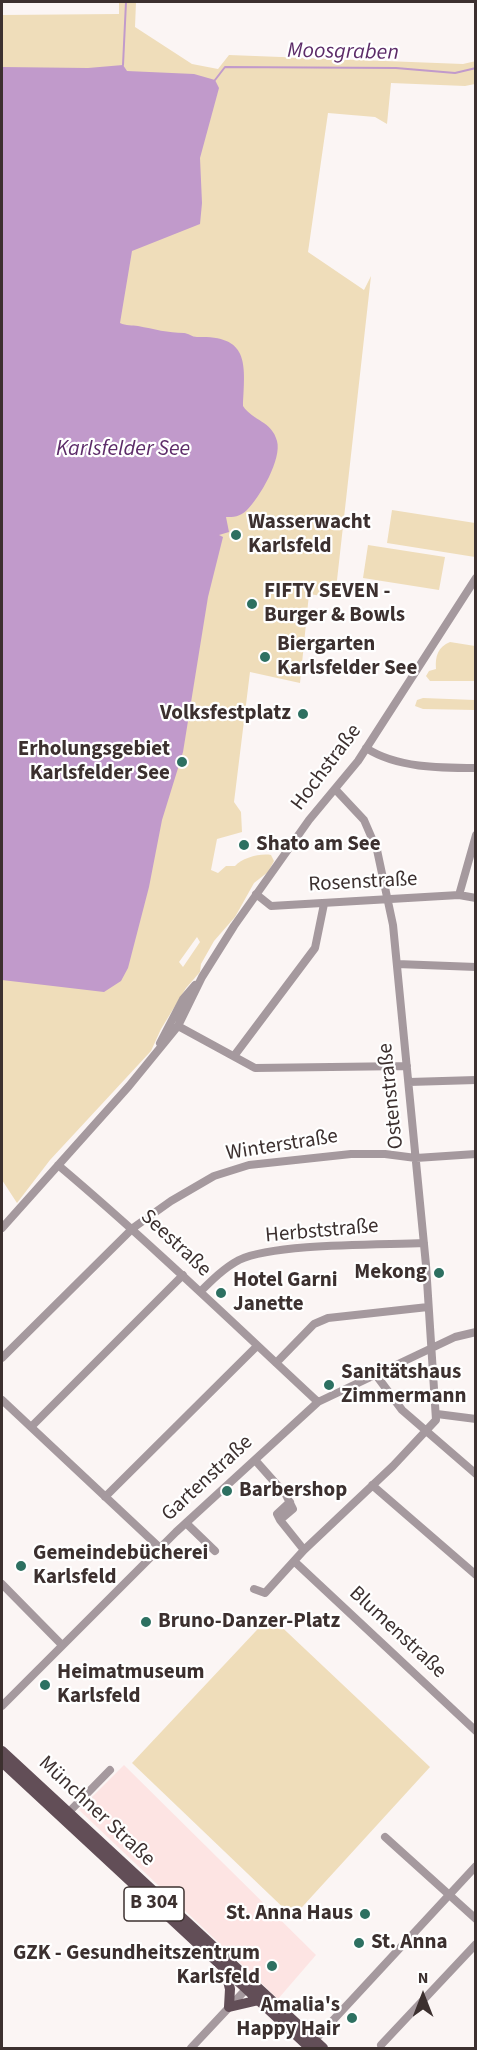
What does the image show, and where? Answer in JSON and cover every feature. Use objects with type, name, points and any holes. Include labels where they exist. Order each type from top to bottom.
[{"type":"main road","name":"Münchner Straße","points":[[2,1751],[65,1816],[225,1969],[249,1985],[259,2001],[314,2046]]},
{"type":"main road","name":"Münchner Straße","points":[[2,1762],[65,1816],[314,2046]]},
{"type":"main road","points":[[225,1969],[230,1989],[229,2007],[259,2001]]},
{"type":"street","name":"Hochstraße","points":[[2,1228],[122,1095],[178,1026],[202,977],[256,894],[366,748],[476,578]]},
{"type":"street","points":[[366,748],[385,760],[448,768],[476,768]]},
{"type":"street","name":"Ostenstraße","points":[[335,789],[364,820],[377,850],[388,901],[397,964],[417,1158],[437,1414]]},
{"type":"street","points":[[459,895],[476,835]]},
{"type":"street","name":"Rosenstraße","points":[[256,894],[272,906],[388,901],[459,895],[476,898]]},
{"type":"street","points":[[234,1056],[315,948],[324,904]]},
{"type":"street","points":[[397,964],[476,967]]},
{"type":"street","name":"Hochstraße","points":[[155,1054],[183,999],[202,977]]},
{"type":"street","points":[[178,1026],[255,1068],[407,1066]]},
{"type":"street","points":[[409,1082],[476,1080]]},
{"type":"street","name":"Winterstraße","points":[[2,1358],[133,1228],[194,1187],[231,1170],[351,1154],[385,1154],[417,1158],[476,1154]]},
{"type":"street","name":"Seestraße","points":[[58,1165],[133,1228],[256,1347],[318,1402]]},
{"type":"street","name":"Herbststraße","points":[[200,1292],[222,1270],[242,1259],[272,1251],[424,1243]]},
{"type":"street","points":[[31,1427],[183,1275]]},
{"type":"street","points":[[276,1363],[314,1324],[328,1318],[428,1307]]},
{"type":"street","name":"Gartenstraße","points":[[2,1706],[160,1548],[318,1402],[454,1337],[476,1332]]},
{"type":"street","points":[[105,1497],[256,1347]]},
{"type":"street","points":[[376,1375],[402,1410],[476,1474]]},
{"type":"street","points":[[2,1400],[160,1548]]},
{"type":"street","points":[[254,1589],[265,1593],[304,1550],[426,1432],[436,1420],[437,1414],[476,1419]]},
{"type":"street","points":[[255,1460],[290,1502],[293,1509],[280,1520],[304,1550]]},
{"type":"street","points":[[372,1485],[476,1575]]},
{"type":"street","points":[[186,1523],[215,1551]]},
{"type":"street","name":"Blumenstraße","points":[[295,1562],[476,1731]]},
{"type":"street","points":[[2,1584],[62,1645]]},
{"type":"street","points":[[65,1816],[110,1770]]},
{"type":"street","points":[[385,1837],[476,1919]]},
{"type":"street","points":[[314,2046],[476,1866]]},
{"type":"street","points":[[381,2045],[476,1944]]},
{"type":"street","points":[[191,2049],[249,1985]]},
{"type":"shaded area","points":[[119,2],[136,2],[135,27],[192,64],[218,69],[229,55],[463,64],[476,61],[475,84],[465,86],[391,83],[387,124],[375,117],[328,113],[308,252],[364,290],[371,276],[335,598],[309,594],[300,683],[250,672],[234,802],[241,812],[242,832],[217,839],[211,870],[218,873],[226,866],[235,866],[247,858],[262,855],[271,855],[274,861],[268,872],[254,883],[235,917],[214,941],[201,964],[200,972],[186,988],[161,1029],[151,1051],[50,1160],[17,1203],[2,1180],[2,15],[119,14]],"holes":[[[197,937],[200,942],[183,967],[179,962]]]},
{"type":"shaded area","points":[[392,510],[475,523],[475,557],[387,543]]},
{"type":"shaded area","points":[[368,545],[445,557],[439,590],[363,578]]},
{"type":"shaded area","points":[[450,642],[475,646],[475,681],[430,681],[426,676],[429,671],[436,669],[438,652]]},
{"type":"shaded area","points":[[423,698],[475,700],[475,710],[423,709],[415,706],[417,700]]},
{"type":"shaded area","points":[[270,1616],[430,1767],[293,1917],[132,1763]]},
{"type":"shaded area","points":[[124,1765],[316,1955],[278,1999],[79,1810]]},
{"type":"water","name":"Karlsfelder See","points":[[123,65],[127,71],[194,74],[215,80],[219,88],[200,158],[202,203],[200,224],[132,251],[120,323],[167,332],[186,333],[195,337],[214,338],[227,341],[235,347],[241,355],[243,365],[243,406],[271,429],[275,434],[278,449],[269,477],[258,496],[242,514],[226,517],[229,532],[219,535],[223,537],[208,597],[183,752],[162,820],[149,887],[128,968],[121,981],[104,992],[2,980],[2,67],[88,68]]},
{"type":"waterway","points":[[123,65],[126,2]]},
{"type":"waterway","name":"Moosgraben","points":[[215,80],[225,67],[396,68],[455,73],[476,68]]},
{"type":"place","name":"Wasserwacht Karlsfeld","points":[[236,535]]},
{"type":"place","name":"FIFTY SEVEN - Burger & Bowls","points":[[252,604]]},
{"type":"place","name":"Biergarten Karlsfelder See","points":[[265,657]]},
{"type":"place","name":"Volksfestplatz","points":[[303,714]]},
{"type":"place","name":"Erholungsgebiet Karlsfelder See","points":[[182,762]]},
{"type":"place","name":"Shato am See","points":[[244,845]]},
{"type":"place","name":"Mekong","points":[[439,1273]]},
{"type":"place","name":"Hotel Garni Janette","points":[[221,1293]]},
{"type":"place","name":"Sanitätshaus Zimmermann","points":[[329,1385]]},
{"type":"place","name":"Barbershop","points":[[227,1491]]},
{"type":"place","name":"Gemeindebücherei Karlsfeld","points":[[21,1566]]},
{"type":"place","name":"Bruno-Danzer-Platz","points":[[146,1622]]},
{"type":"place","name":"Heimatmuseum Karlsfeld","points":[[45,1685]]},
{"type":"place","name":"St. Anna Haus","points":[[365,1914]]},
{"type":"place","name":"St. Anna","points":[[359,1943]]},
{"type":"place","name":"GZK - Gesundheitszentrum Karlsfeld","points":[[272,1966]]},
{"type":"place","name":"Amalia's Happy Hair","points":[[352,2018]]}]
